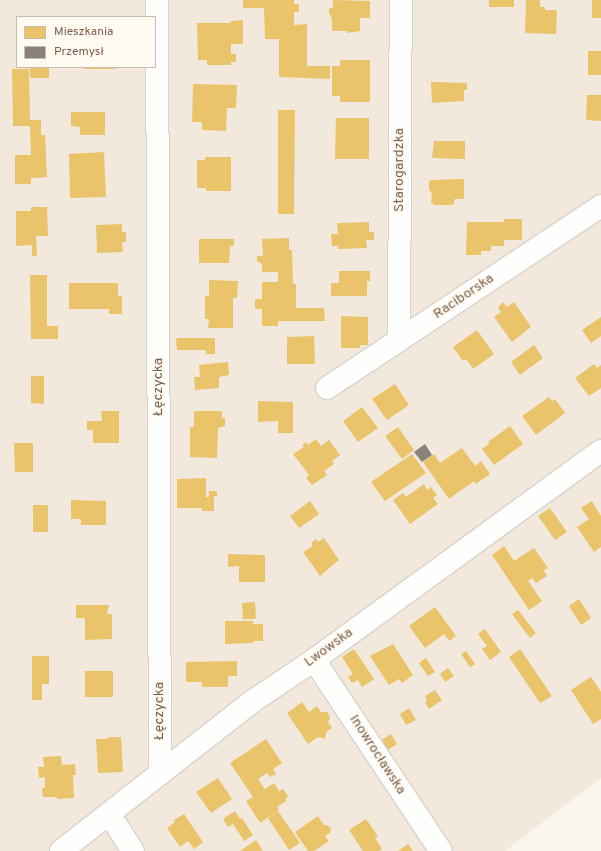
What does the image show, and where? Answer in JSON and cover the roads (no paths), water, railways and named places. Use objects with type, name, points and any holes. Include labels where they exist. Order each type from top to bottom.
[{"type":"street","name":"Łęczycka","points":[[157,0],[160,774]]},
{"type":"street","name":"Starogardzka","points":[[399,340],[401,0]]},
{"type":"street","name":"Raciborska","points":[[327,388],[601,206]]},
{"type":"street","name":"Lwowska","points":[[60,851],[253,701],[314,660],[601,451]]},
{"type":"street","name":"Inowrocławska","points":[[314,660],[441,851]]},
{"type":"street","points":[[109,814],[133,851]]}]
